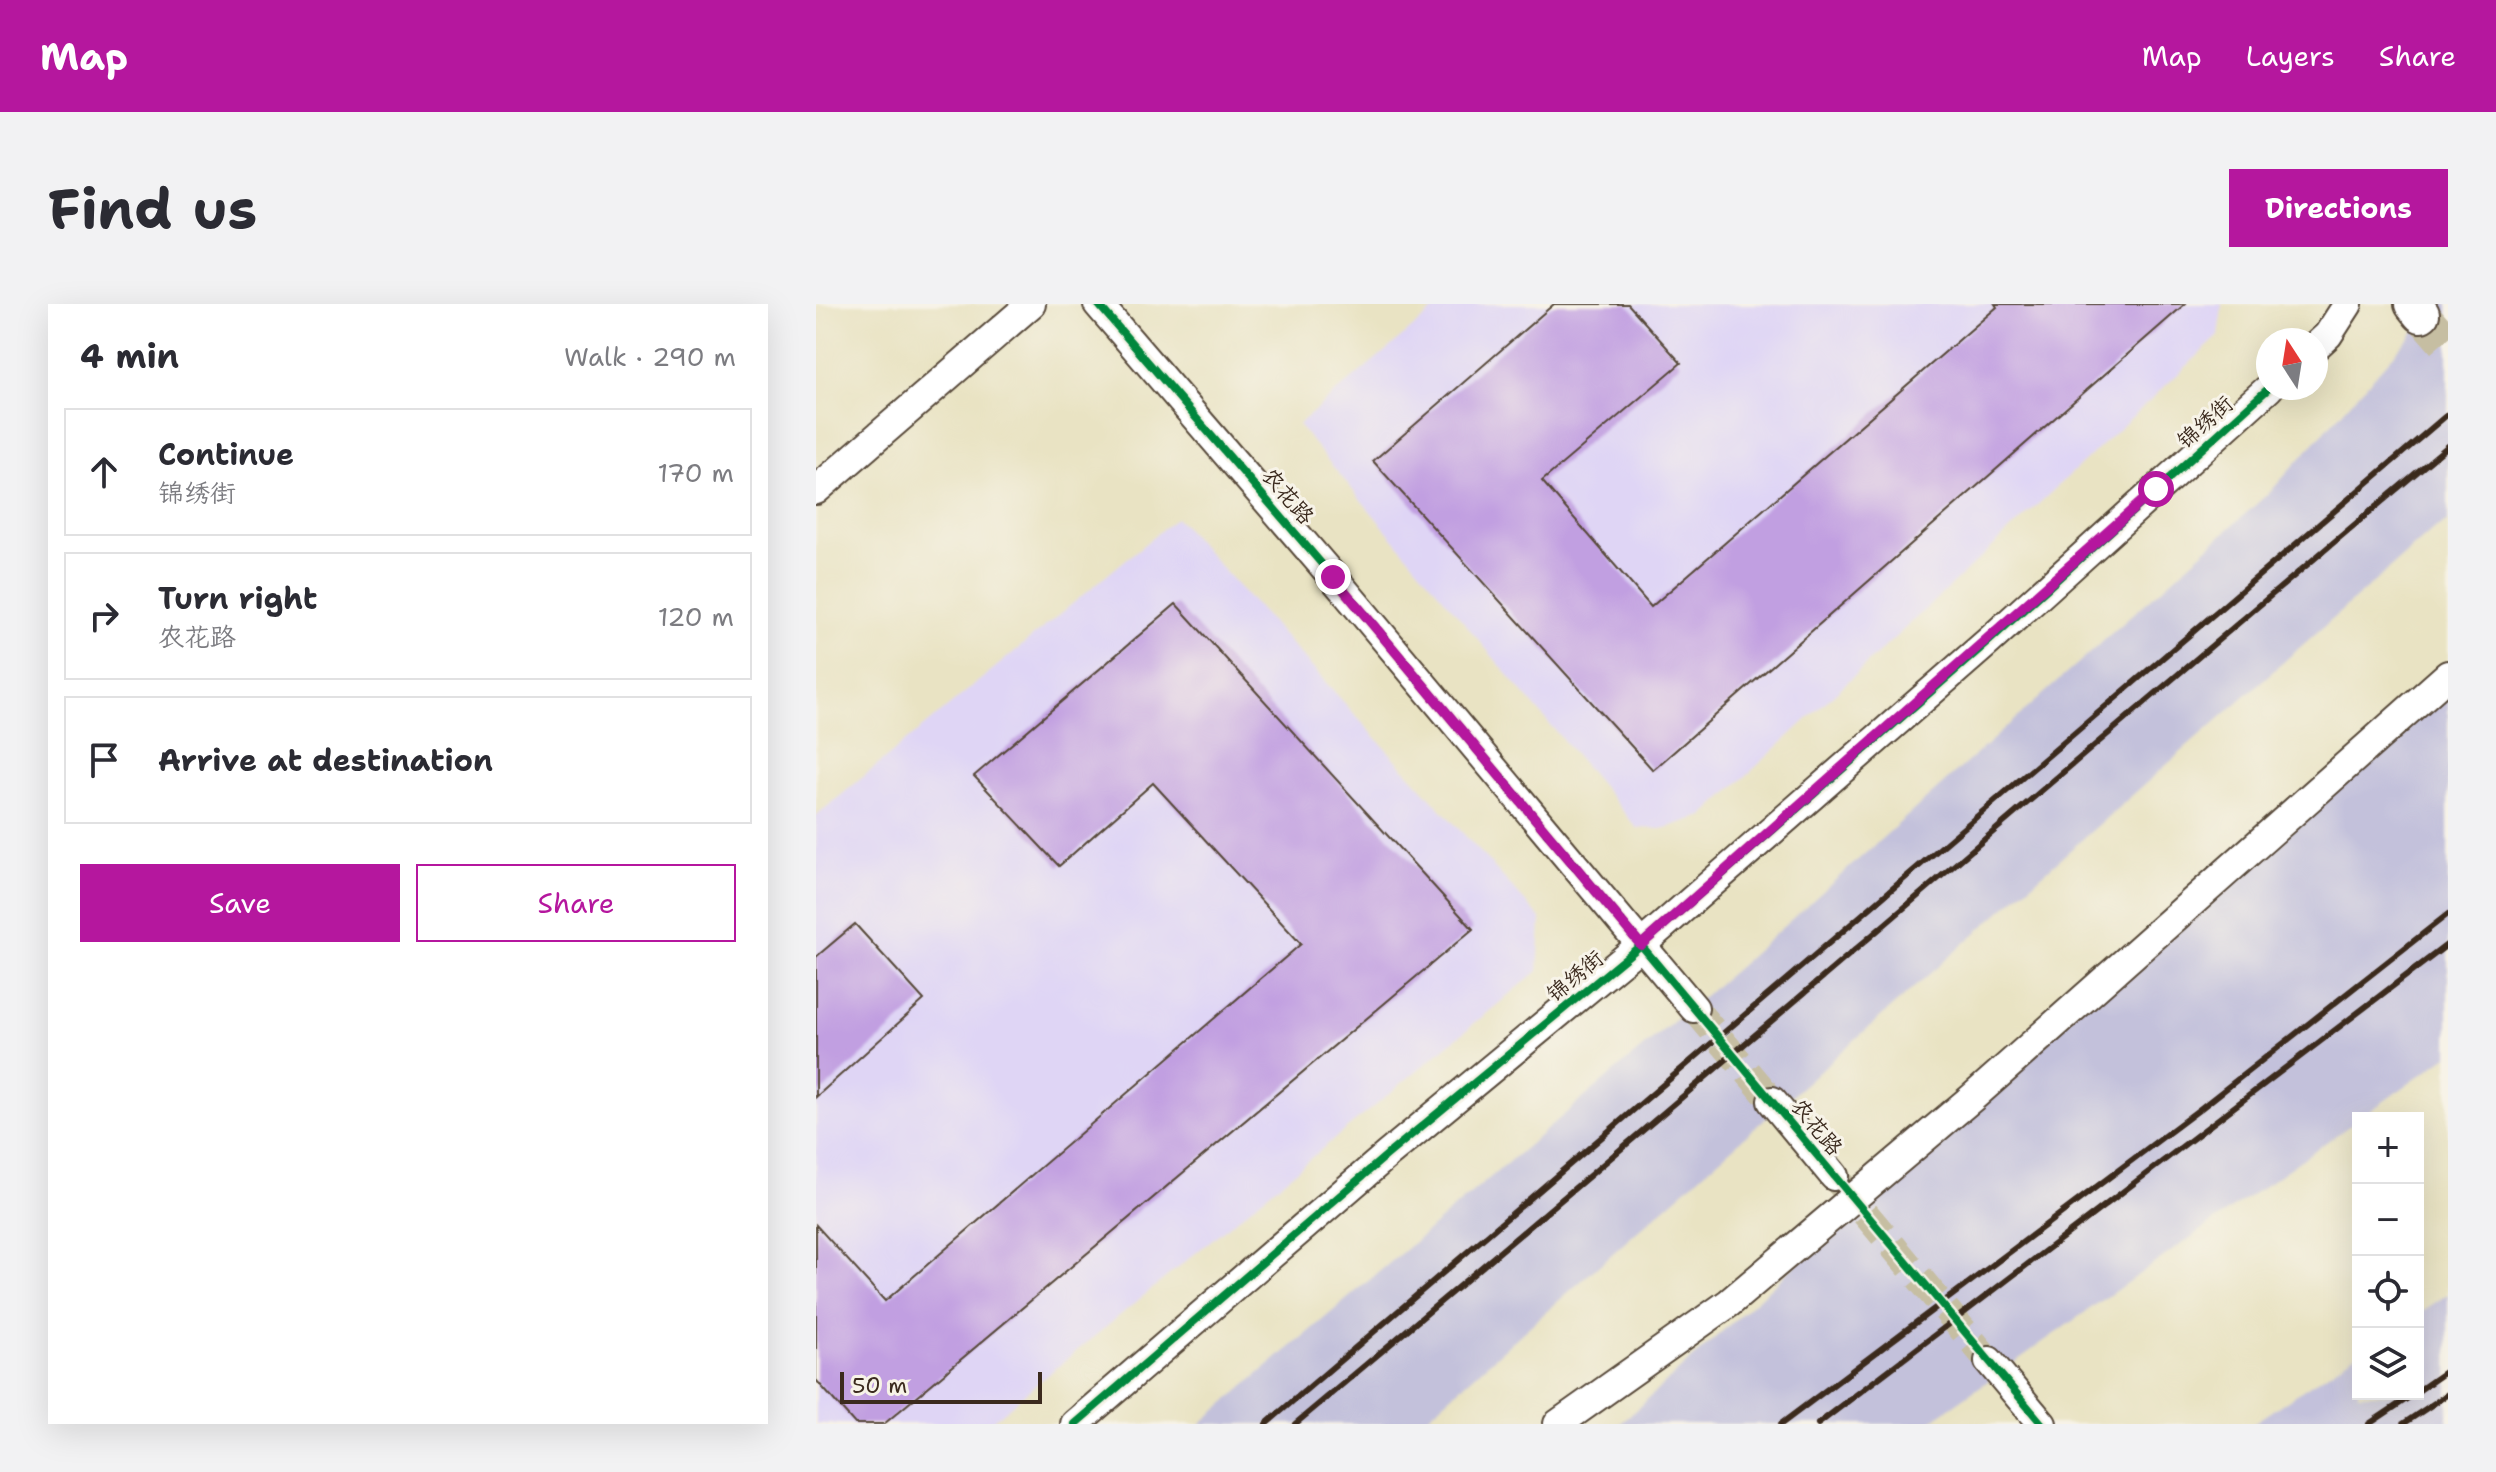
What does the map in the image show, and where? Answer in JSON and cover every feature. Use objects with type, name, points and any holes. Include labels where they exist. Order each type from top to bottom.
[{"type":"street","points":[[816,490],[1031,304]]},
{"type":"street","name":"农花路","points":[[1098,304],[1694,1008]]},
{"type":"street","points":[[2328,335],[2348,304]]},
{"type":"street","name":"锦绣街","points":[[1075,1424],[1387,1155],[1641,945],[1989,641],[2256,400]]},
{"type":"street","points":[[1558,1424],[1729,1303],[1973,1097],[2448,675]]},
{"type":"street","name":"农花路","points":[[1772,1101],[1834,1176]]},
{"type":"street","points":[[1989,1361],[2042,1424]]},
{"type":"shaded area","points":[[1441,304],[2222,304],[2219,336],[1703,816],[1662,829],[1637,828],[1298,425]]},
{"type":"shaded area","points":[[2439,304],[2448,304],[2448,521],[2432,531],[1419,1424],[1200,1424],[1738,967],[2271,491]]},
{"type":"shaded area","points":[[1176,518],[1541,919],[1538,971],[988,1424],[816,1424],[816,816]]},
{"type":"shaded area","points":[[2448,673],[2448,1056],[2369,1112],[2352,1112],[2352,1124],[1927,1424],[1620,1424]]},
{"type":"shaded area","points":[[2448,1294],[2448,1424],[2252,1424],[2352,1357],[2352,1400],[2424,1400],[2424,1310]]},
{"type":"building","points":[[1554,304],[1628,304],[1681,363],[1542,481],[1651,607],[1997,307],[1995,304],[2185,304],[1653,770],[1373,461]]},
{"type":"building","points":[[1176,604],[1473,929],[884,1424],[855,1424],[816,1380],[816,1225],[885,1301],[1301,944],[1153,783],[1059,866],[974,776]]},
{"type":"building","points":[[855,924],[924,1000],[816,1097],[816,957]]},
{"type":"tunnel","points":[[2421,314],[2448,345]]},
{"type":"tunnel","points":[[1694,1008],[1772,1101]]},
{"type":"tunnel","points":[[1838,1181],[1989,1361]]},
{"type":"railway","points":[[1266,1424],[2448,414]]},
{"type":"railway","points":[[1295,1424],[2448,446]]},
{"type":"railway","points":[[1781,1424],[2200,1109],[2448,914]]},
{"type":"railway","points":[[1818,1424],[2448,944]]},
{"type":"railway","points":[[2424,1387],[2448,1370]]},
{"type":"railway","points":[[2403,1424],[2448,1394]]},
{"type":"railway","points":[[2369,1424],[2405,1400]]},
{"type":"cycle path","points":[[1098,304],[1333,577],[2042,1424]]},
{"type":"cycle path","points":[[1075,1424],[1387,1155],[1641,945],[1989,641],[2256,400]]},
{"type":"route","points":[[1333,577],[1641,945],[1989,641],[2156,489]]}]
